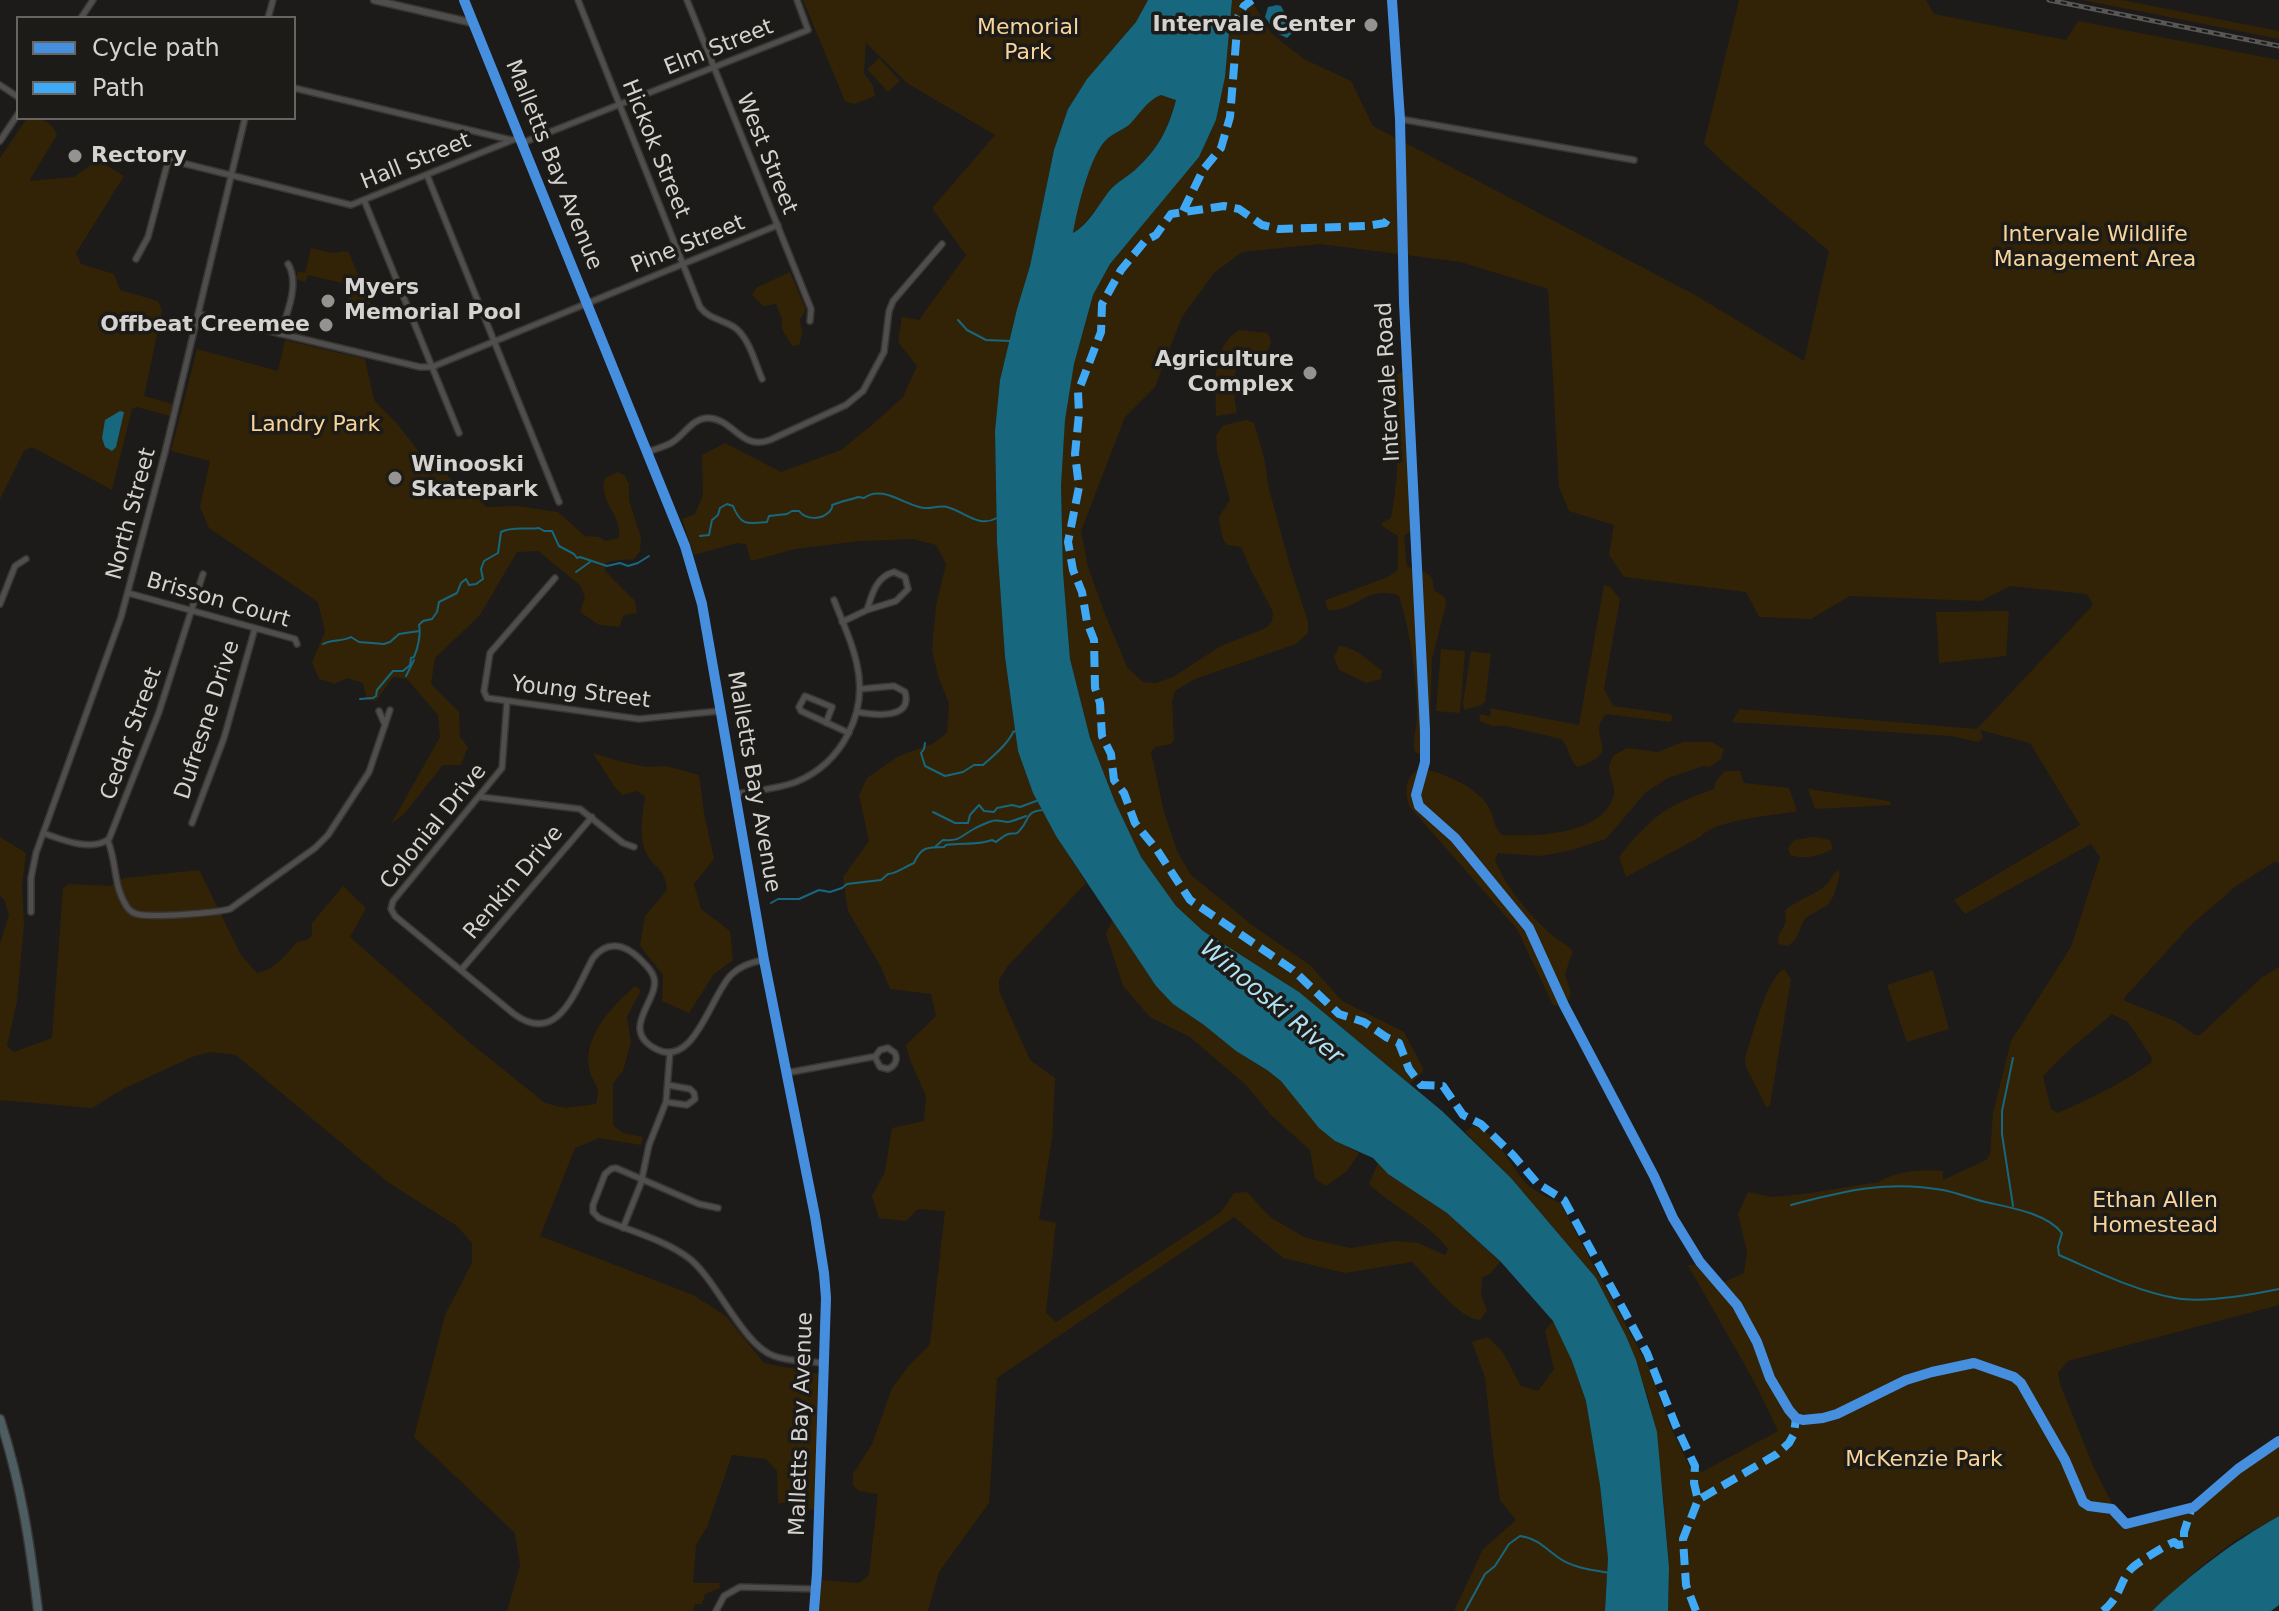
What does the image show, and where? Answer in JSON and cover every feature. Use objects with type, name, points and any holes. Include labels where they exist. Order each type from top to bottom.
[{"type":"highway","points":[[0,1419],[26,1516],[38,1611]]},
{"type":"street","points":[[374,0],[473,23]]},
{"type":"street","name":"Malletts Bay Avenue","points":[[464,0],[698,583],[764,960],[823,1265],[826,1298],[814,1611]]},
{"type":"street","name":"Hickok Street","points":[[578,0],[700,307],[711,318],[733,327],[741,334],[762,379]]},
{"type":"street","name":"West Street","points":[[687,0],[811,309],[810,321]]},
{"type":"street","name":"Elm Street","points":[[521,140],[808,30],[797,0]]},
{"type":"street","name":"Intervale Road","points":[[1392,0],[1400,119],[1405,314],[1425,762]]},
{"type":"street","points":[[296,88],[512,140]]},
{"type":"street","points":[[0,141],[16,117]]},
{"type":"street","points":[[1400,119],[1634,160]]},
{"type":"street","name":"North Street","points":[[31,912],[32,871],[43,833],[128,593],[245,120]]},
{"type":"street","name":"Hall Street","points":[[136,259],[147,242],[168,161],[348,205],[512,140],[521,140]]},
{"type":"street","points":[[427,175],[559,502]]},
{"type":"street","points":[[364,200],[459,433]]},
{"type":"street","name":"Pine Street","points":[[432,367],[778,225]]},
{"type":"street","points":[[648,452],[674,441],[703,419],[717,420],[746,440],[758,443],[852,402],[868,384],[884,352],[893,301],[942,244]]},
{"type":"street","points":[[280,334],[292,289],[293,275],[288,264]]},
{"type":"street","points":[[198,314],[420,367],[432,367]]},
{"type":"street","points":[[0,604],[15,566],[26,559]]},
{"type":"street","points":[[842,622],[903,596],[908,587],[904,575],[894,572],[883,577],[873,592],[867,610]]},
{"type":"street","name":"Cedar Street","points":[[108,841],[159,712],[203,574]]},
{"type":"street","name":"Young Street","points":[[555,578],[493,648],[488,657],[485,696],[639,719],[720,711]]},
{"type":"street","name":"Brisson Court","points":[[128,593],[295,639],[297,644]]},
{"type":"street","points":[[735,794],[783,786],[804,778],[826,763],[849,733],[857,712],[860,689],[857,662],[834,600]]},
{"type":"street","name":"Dufresne Drive","points":[[192,823],[224,738],[255,628]]},
{"type":"street","points":[[857,712],[896,713],[907,702],[905,692],[896,686],[860,689]]},
{"type":"street","points":[[826,723],[832,707],[805,696],[800,710],[826,723],[849,733]]},
{"type":"street","name":"Colonial Drive","points":[[507,701],[504,765],[393,901],[391,906],[395,916],[518,1017],[529,1022],[541,1023],[557,1018],[566,1009],[595,954],[611,946],[625,947],[646,965],[655,980],[653,992],[641,1016],[643,1035],[652,1046],[670,1052]]},
{"type":"street","points":[[43,833],[75,843],[108,841],[117,884],[133,913],[151,915],[230,909],[324,840],[365,780],[390,710]]},
{"type":"street","points":[[379,711],[385,726]]},
{"type":"street","points":[[480,797],[577,808],[623,843],[634,847]]},
{"type":"street","name":"Renkin Drive","points":[[461,970],[592,817]]},
{"type":"street","points":[[623,1228],[666,1102],[670,1052],[679,1051],[690,1043],[720,989],[733,973],[764,960]]},
{"type":"street","points":[[785,1073],[875,1057],[880,1050],[888,1048],[895,1053],[896,1062],[890,1068],[882,1068],[875,1057]]},
{"type":"street","points":[[666,1102],[687,1105],[695,1099],[690,1089],[668,1085]]},
{"type":"street","points":[[718,1208],[699,1204],[619,1168],[605,1174],[593,1212],[596,1217],[677,1250],[694,1263],[753,1340],[766,1352],[790,1360],[824,1363]]},
{"type":"street","points":[[716,1611],[724,1596],[740,1587],[816,1589]]},
{"type":"green space","name":"Memorial Park","points":[[803,0],[1148,0],[1136,22],[1087,79],[1068,109],[1054,150],[1030,266],[1000,380],[995,431],[997,543],[1005,657],[1018,751],[1033,793],[1086,883],[1007,967],[999,980],[999,991],[1030,1060],[1055,1078],[1052,1139],[1039,1219],[1056,1223],[1046,1313],[1056,1322],[1221,1212],[1234,1193],[1247,1192],[1270,1217],[1306,1238],[1351,1248],[1394,1241],[1418,1243],[1445,1255],[1448,1249],[1441,1240],[1369,1184],[1378,1163],[1388,1174],[1447,1213],[1500,1262],[1482,1278],[1481,1294],[1487,1311],[1480,1320],[1453,1305],[1412,1262],[1345,1273],[1283,1258],[1234,1217],[997,1378],[989,1503],[939,1572],[928,1611],[819,1611],[821,1580],[859,1583],[869,1575],[878,1494],[859,1491],[853,1485],[853,1474],[872,1444],[892,1388],[930,1344],[945,1211],[918,1209],[906,1221],[879,1218],[872,1196],[885,1172],[892,1128],[924,1121],[926,1096],[906,1045],[936,1016],[931,994],[890,989],[881,967],[848,911],[843,877],[869,841],[859,795],[867,778],[899,756],[934,743],[947,733],[949,704],[932,650],[936,606],[946,564],[936,545],[913,539],[860,541],[795,549],[751,561],[746,544],[737,543],[694,555],[682,519],[695,514],[703,495],[702,455],[725,443],[781,472],[841,450],[903,397],[917,366],[898,342],[902,317],[919,320],[966,255],[932,208],[995,135],[907,83],[866,43],[864,73],[873,86],[875,96],[854,104],[845,101]]},
{"type":"green space","points":[[1232,0],[1251,0],[1272,34],[1304,59],[1351,81],[1373,126],[1697,296],[1804,361],[1829,251],[1704,144],[1739,0],[1926,0],[1934,14],[2066,40],[2078,21],[2279,60],[2279,863],[2274,862],[2235,887],[2190,926],[2124,998],[2200,1035],[2261,978],[2279,967],[2279,1305],[2068,1361],[2058,1373],[2094,1468],[2122,1523],[2132,1528],[2196,1509],[2233,1476],[2279,1445],[2279,1516],[2236,1540],[2199,1568],[2152,1611],[1668,1611],[1669,1567],[1663,1493],[1649,1400],[1626,1336],[1596,1278],[1511,1178],[1465,1132],[1473,1126],[1488,1134],[1526,1183],[1560,1203],[1649,1368],[1670,1426],[1691,1469],[1702,1472],[1778,1431],[1756,1385],[1688,1265],[1695,1265],[1715,1286],[1744,1273],[1747,1252],[1738,1214],[1748,1192],[1772,1197],[1804,1194],[1879,1182],[1894,1175],[1918,1171],[1943,1171],[1943,1180],[1986,1160],[1990,1154],[1993,1113],[2011,1041],[2071,947],[2100,857],[2091,844],[1965,914],[1954,900],[2080,825],[2030,743],[1980,730],[1983,738],[1978,742],[1951,736],[1732,722],[1740,709],[1977,729],[2093,605],[2087,594],[2010,586],[1981,601],[1850,596],[1811,619],[1759,617],[1746,592],[1624,577],[1609,555],[1614,525],[1569,511],[1559,487],[1548,289],[1461,262],[1320,244],[1242,252],[1214,273],[1182,317],[1155,387],[1125,417],[1081,531],[1088,567],[1127,667],[1143,682],[1156,683],[1173,677],[1221,646],[1266,628],[1272,621],[1273,612],[1241,547],[1227,545],[1222,537],[1219,517],[1230,500],[1217,452],[1216,435],[1224,425],[1247,420],[1254,423],[1269,489],[1308,622],[1308,633],[1296,644],[1195,679],[1175,691],[1172,702],[1174,740],[1171,744],[1155,747],[1151,752],[1164,812],[1177,851],[1191,875],[1252,925],[1311,966],[1342,1001],[1404,1032],[1423,1072],[1410,1084],[1299,992],[1203,931],[1176,906],[1141,857],[1090,738],[1070,659],[1063,572],[1061,486],[1065,420],[1074,364],[1093,295],[1110,264],[1199,157],[1216,121],[1225,77]],"holes":[[[2112,1014],[2128,1022],[2152,1058],[2151,1063],[2058,1113],[2051,1109],[2043,1076]]]},
{"type":"green space","points":[[2083,0],[2122,0],[2279,31],[2279,39]]},
{"type":"green space","points":[[879,58],[900,81],[888,92],[867,69]]},
{"type":"green space","points":[[1161,95],[1176,99],[1166,129],[1156,146],[1135,170],[1112,187],[1088,219],[1072,233],[1085,183],[1101,147],[1128,125],[1151,100]]},
{"type":"green space","points":[[26,120],[41,120],[52,126],[57,135],[29,181],[74,177],[98,160],[124,176],[76,253],[81,264],[114,274],[120,290],[158,301],[162,311],[144,396],[173,404],[170,416],[137,407],[132,409],[112,490],[32,447],[24,451],[0,499],[0,158]]},
{"type":"green space","points":[[311,248],[332,253],[348,251],[371,304],[344,316],[351,285],[308,275],[305,282],[296,279],[298,271],[305,273]]},
{"type":"green space","points":[[790,272],[806,310],[800,319],[802,334],[799,345],[792,346],[782,329],[776,304],[763,306],[752,295],[756,288]]},
{"type":"green space","points":[[1239,330],[1268,333],[1271,341],[1268,352],[1257,356],[1241,355],[1234,383],[1237,413],[1216,416],[1219,357],[1223,347]]},
{"type":"green space","name":"Landry Park","points":[[285,340],[365,359],[374,400],[420,453],[431,453],[457,488],[476,496],[486,507],[518,506],[558,512],[585,536],[606,541],[619,538],[617,522],[603,486],[605,478],[618,472],[629,484],[629,500],[641,538],[640,551],[634,559],[605,564],[605,571],[635,601],[637,613],[624,615],[619,627],[599,625],[580,612],[585,597],[580,585],[538,551],[517,552],[480,615],[435,658],[431,684],[459,712],[460,737],[468,747],[461,765],[443,765],[404,814],[391,824],[440,737],[438,715],[407,679],[393,677],[376,701],[367,700],[363,683],[347,678],[335,684],[319,679],[312,662],[325,632],[318,602],[209,528],[200,507],[210,461],[171,451],[197,349],[278,371]]},
{"type":"green space","points":[[1403,372],[1412,518],[1411,531],[1404,536],[1407,566],[1429,575],[1434,590],[1445,598],[1446,604],[1432,659],[1429,752],[1423,755],[1415,752],[1414,747],[1417,714],[1414,669],[1399,596],[1379,593],[1338,609],[1328,610],[1326,605],[1326,600],[1388,577],[1398,570],[1398,536],[1382,523],[1391,518],[1394,500],[1399,410],[1397,374]]},
{"type":"green space","points":[[1604,585],[1610,587],[1620,599],[1604,689],[1613,706],[1670,714],[1673,718],[1670,722],[1606,714],[1600,723],[1603,749],[1600,755],[1578,767],[1561,739],[1480,721],[1482,714],[1490,717],[1490,708],[1579,725]]},
{"type":"green space","points":[[2009,611],[2006,656],[1939,663],[1936,612]]},
{"type":"green space","points":[[1339,646],[1367,659],[1382,671],[1381,679],[1366,683],[1339,670],[1334,657]]},
{"type":"green space","points":[[1441,649],[1465,651],[1460,713],[1436,711]]},
{"type":"green space","points":[[1471,651],[1491,654],[1485,702],[1464,710],[1463,703]]},
{"type":"green space","points":[[1683,742],[1712,742],[1724,749],[1721,759],[1710,767],[1703,766],[1668,778],[1646,792],[1606,839],[1540,856],[1498,853],[1495,861],[1520,902],[1544,928],[1573,951],[1565,974],[1571,994],[1568,1001],[1553,1005],[1517,929],[1409,806],[1408,780],[1420,768],[1467,786],[1490,810],[1502,835],[1548,834],[1581,826],[1595,820],[1606,810],[1614,794],[1609,768],[1613,756],[1627,748],[1658,752]]},
{"type":"green space","points":[[593,753],[622,762],[647,767],[666,766],[699,775],[714,859],[694,884],[701,909],[730,931],[733,960],[714,974],[689,1013],[662,1001],[663,975],[640,946],[645,916],[667,890],[664,877],[649,859],[642,839],[645,796],[636,791],[623,795]]},
{"type":"green space","points":[[1725,771],[1740,771],[1744,783],[1789,788],[1797,811],[1719,826],[1626,877],[1619,857],[1641,831],[1671,807],[1714,789],[1716,781]]},
{"type":"green space","points":[[1808,789],[1889,801],[1892,805],[1815,809]]},
{"type":"green space","points":[[0,837],[26,853],[17,1001],[7,1046],[14,1052],[52,1038],[63,888],[69,884],[110,886],[125,878],[199,870],[241,955],[257,973],[274,965],[297,942],[307,940],[312,935],[312,923],[343,886],[366,908],[350,937],[469,1042],[545,1103],[565,1108],[596,1104],[597,1088],[590,1074],[588,1056],[595,1033],[618,1002],[635,986],[641,990],[627,1017],[631,1042],[623,1071],[613,1083],[613,1125],[623,1133],[643,1137],[641,1145],[599,1138],[575,1148],[540,1236],[693,1295],[726,1316],[764,1363],[820,1374],[816,1511],[778,1503],[777,1471],[766,1459],[732,1455],[707,1527],[696,1545],[693,1583],[719,1583],[720,1588],[705,1594],[702,1604],[695,1604],[693,1611],[507,1611],[520,1566],[515,1533],[414,1437],[445,1315],[472,1263],[472,1243],[457,1226],[389,1183],[236,1055],[210,1052],[192,1057],[123,1089],[92,1108],[0,1100],[0,944],[9,915],[0,896]]},
{"type":"green space","points":[[1813,837],[1830,840],[1833,849],[1812,856],[1790,855],[1788,848],[1794,840]]},
{"type":"green space","points":[[1838,870],[1840,874],[1834,895],[1828,905],[1805,918],[1795,940],[1788,946],[1779,944],[1778,937],[1786,922],[1785,910],[1821,889]]},
{"type":"green space","points":[[1112,921],[1156,986],[1173,1004],[1281,1081],[1335,1141],[1359,1153],[1347,1171],[1326,1186],[1315,1179],[1310,1150],[1271,1115],[1246,1085],[1190,1037],[1150,1017],[1123,986],[1106,934]]},
{"type":"green space","points":[[1784,969],[1791,979],[1770,1105],[1767,1108],[1746,1067],[1745,1058],[1771,984]]},
{"type":"green space","points":[[1933,970],[1949,1029],[1907,1042],[1887,985]]},
{"type":"green space","points":[[1553,1321],[1586,1401],[1608,1558],[1605,1611],[1454,1611],[1483,1549],[1516,1520],[1500,1500],[1485,1377],[1472,1342],[1488,1337],[1502,1351],[1521,1386],[1538,1391],[1554,1369],[1545,1331]]},
{"type":"water","name":"Winooski River","points":[[1148,0],[1232,0],[1225,77],[1216,120],[1199,157],[1110,264],[1093,295],[1074,364],[1065,420],[1061,486],[1063,572],[1070,659],[1090,738],[1141,857],[1176,906],[1203,931],[1299,992],[1442,1111],[1511,1178],[1596,1278],[1636,1360],[1657,1432],[1669,1567],[1668,1611],[1605,1611],[1608,1558],[1586,1401],[1553,1321],[1501,1262],[1447,1213],[1388,1174],[1373,1158],[1335,1141],[1319,1128],[1281,1081],[1173,1004],[1156,986],[1056,836],[1033,793],[1018,751],[1005,657],[997,543],[995,431],[1000,380],[1030,266],[1054,150],[1068,109],[1087,79],[1136,22]],"holes":[[[1161,95],[1176,100],[1166,130],[1156,147],[1135,170],[1113,187],[1089,219],[1073,233],[1085,183],[1101,146],[1129,125],[1156,97]]]},
{"type":"water","points":[[1281,6],[1287,18],[1296,23],[1297,28],[1287,38],[1276,33],[1265,17],[1268,7]]},
{"type":"water","points":[[120,411],[124,412],[116,447],[112,451],[105,447],[102,438],[105,420]]},
{"type":"water","points":[[2279,1516],[2279,1605],[2271,1611],[2152,1611],[2212,1559]]},
{"type":"waterway","points":[[958,320],[967,330],[986,340],[1010,341]]},
{"type":"waterway","points":[[700,536],[709,535],[712,520],[727,504],[733,506],[742,520],[754,523],[767,522],[769,516],[792,511],[818,518],[826,515],[833,505],[878,493],[924,508],[947,507],[978,521],[997,518]]},
{"type":"waterway","points":[[360,699],[376,696],[377,690],[393,671],[403,671],[410,665],[418,645],[419,625],[432,619],[439,602],[457,593],[466,579],[469,585],[483,579],[481,569],[484,561],[498,553],[501,532],[539,528],[552,531],[559,546],[577,558],[607,566],[620,563],[628,566],[649,556]]},
{"type":"waterway","points":[[576,572],[590,562]]},
{"type":"waterway","points":[[323,644],[351,637],[359,642],[384,644],[399,634],[419,631]]},
{"type":"waterway","points":[[406,676],[414,660]]},
{"type":"waterway","points":[[925,743],[921,753],[925,766],[945,776],[963,772],[974,765],[983,765],[1016,731]]},
{"type":"waterway","points":[[933,812],[955,823],[968,823],[970,815],[979,805],[984,811],[994,812],[997,808],[1020,807],[1039,800]]},
{"type":"waterway","points":[[771,903],[778,899],[799,899],[819,890],[830,892],[847,884],[881,880],[914,863],[919,854],[929,848],[996,842],[1008,834],[1017,833],[1030,814],[1044,810]]},
{"type":"waterway","points":[[936,846],[943,840],[959,838],[992,821],[1008,822],[1026,816]]},
{"type":"waterway","points":[[2013,1058],[2002,1111],[2002,1134],[2013,1206]]},
{"type":"waterway","points":[[1791,1205],[1847,1191],[1884,1187],[1943,1190],[2039,1216],[2062,1233],[2059,1255],[2145,1291],[2199,1300],[2279,1289]]},
{"type":"waterway","points":[[1465,1611],[1485,1574],[1495,1566],[1509,1544],[1520,1536],[1536,1541],[1570,1564],[1610,1573]]},
{"type":"railway","points":[[2049,0],[2279,46]]},
{"type":"marked path","points":[[1183,211],[1203,170],[1221,148],[1230,117],[1238,17],[1252,0]]},
{"type":"marked path","points":[[1387,220],[1367,226],[1279,229],[1262,225],[1239,209],[1224,206],[1171,214],[1156,235],[1145,241],[1121,270],[1102,304],[1101,332],[1078,392],[1075,454],[1079,487],[1068,542],[1094,640],[1095,688],[1100,703],[1102,736],[1111,754],[1114,780],[1124,793],[1135,823],[1190,900],[1293,970],[1339,1014],[1364,1022],[1399,1043],[1409,1069],[1421,1085],[1443,1086],[1463,1115],[1481,1124],[1537,1183],[1564,1200],[1647,1353],[1695,1466],[1694,1483],[1698,1500]]},
{"type":"marked path","points":[[1696,1611],[1686,1585],[1683,1539],[1698,1500],[1777,1454],[1794,1434],[1796,1418]]},
{"type":"marked path","points":[[2103,1611],[2114,1600],[2134,1566],[2174,1542],[2184,1544],[2184,1532],[2192,1507]]},
{"type":"cycle path","points":[[464,0],[685,546],[702,604],[764,960],[824,1273],[826,1298],[814,1611]]},
{"type":"cycle path","points":[[1392,0],[1400,119],[1404,303],[1425,730],[1425,762],[1416,795],[1419,806],[1455,838],[1529,928],[1564,1005],[1673,1218],[1700,1262],[1737,1305],[1757,1342],[1770,1378],[1789,1410],[1796,1418],[1803,1420],[1823,1418],[1906,1380],[1974,1363],[2014,1377],[2021,1383],[2065,1460],[2083,1502],[2089,1506],[2112,1509],[2126,1524],[2194,1507],[2238,1469],[2279,1441]]},
{"type":"place","name":"Intervale Center","points":[[1371,25]]},
{"type":"place","name":"Rectory","points":[[75,156]]},
{"type":"place","name":"Myers Memorial Pool","points":[[328,301]]},
{"type":"place","name":"Offbeat Creemee","points":[[326,325]]},
{"type":"place","name":"Agriculture Complex","points":[[1310,373]]},
{"type":"place","name":"Winooski Skatepark","points":[[395,478]]},
{"type":"park label","name":"Intervale Wildlife Management Area","points":[[2095,248]]},
{"type":"park label","name":"Ethan Allen Homestead","points":[[2155,1214]]},
{"type":"park label","name":"McKenzie Park","points":[[1924,1460]]}]
